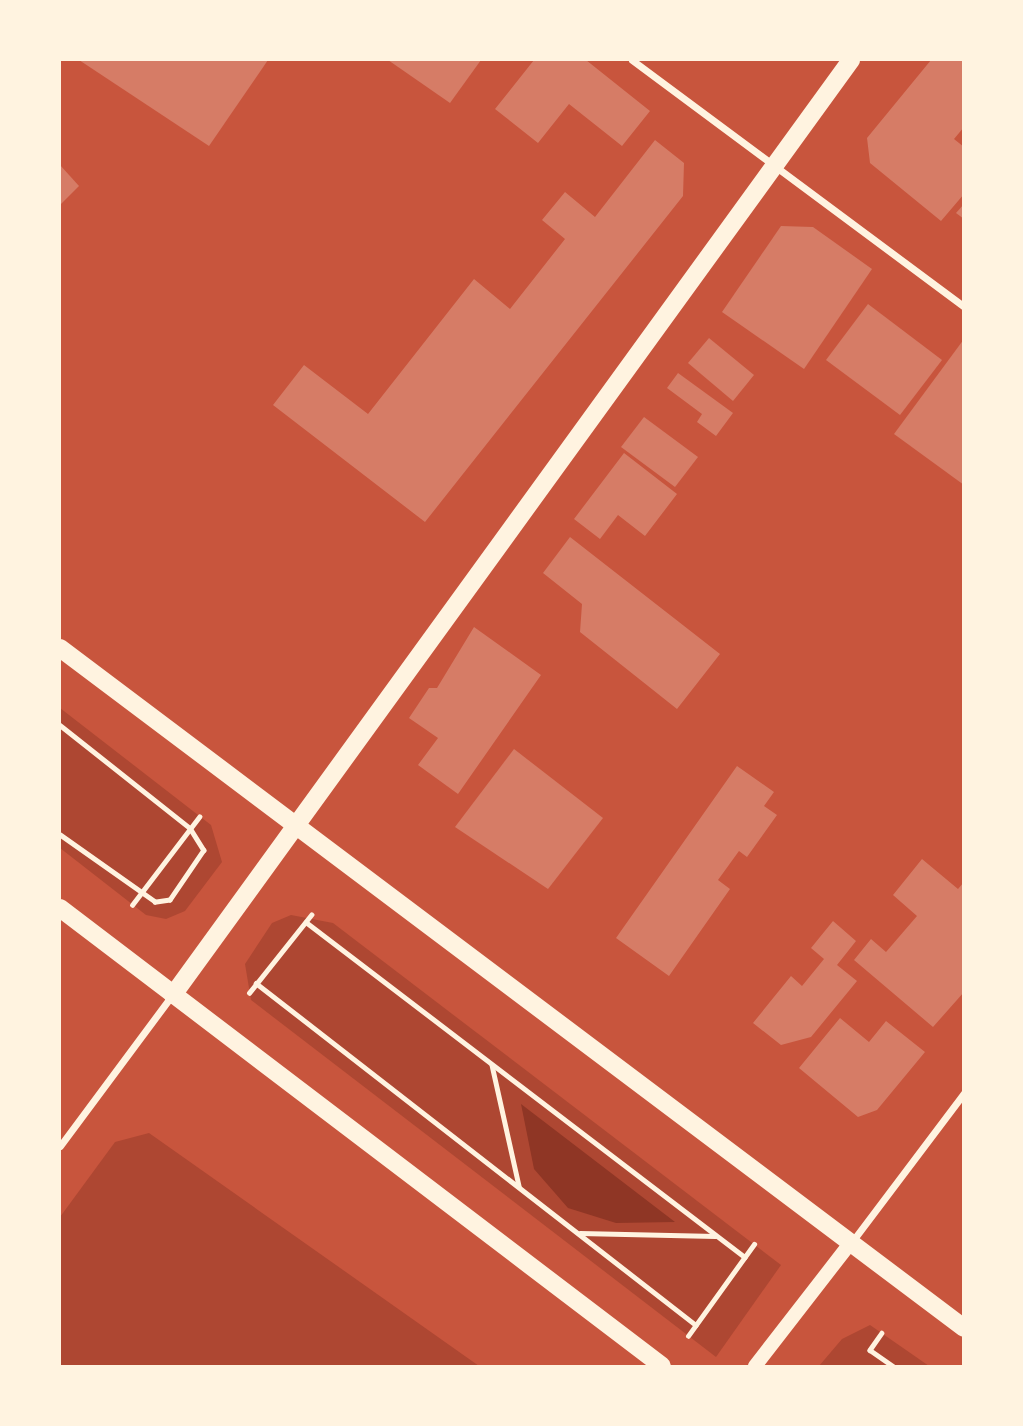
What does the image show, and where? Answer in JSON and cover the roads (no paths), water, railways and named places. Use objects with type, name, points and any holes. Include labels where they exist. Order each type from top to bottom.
[{"type":"main road","points":[[173,995],[293,824],[851,60]]},
{"type":"main road","points":[[60,648],[848,1246],[964,1328]]},
{"type":"main road","points":[[60,908],[662,1367]]},
{"type":"main road","points":[[755,1367],[848,1246]]},
{"type":"street","points":[[632,60],[964,307]]},
{"type":"street","points":[[60,1146],[173,995]]},
{"type":"street","points":[[848,1246],[964,1093]]}]
